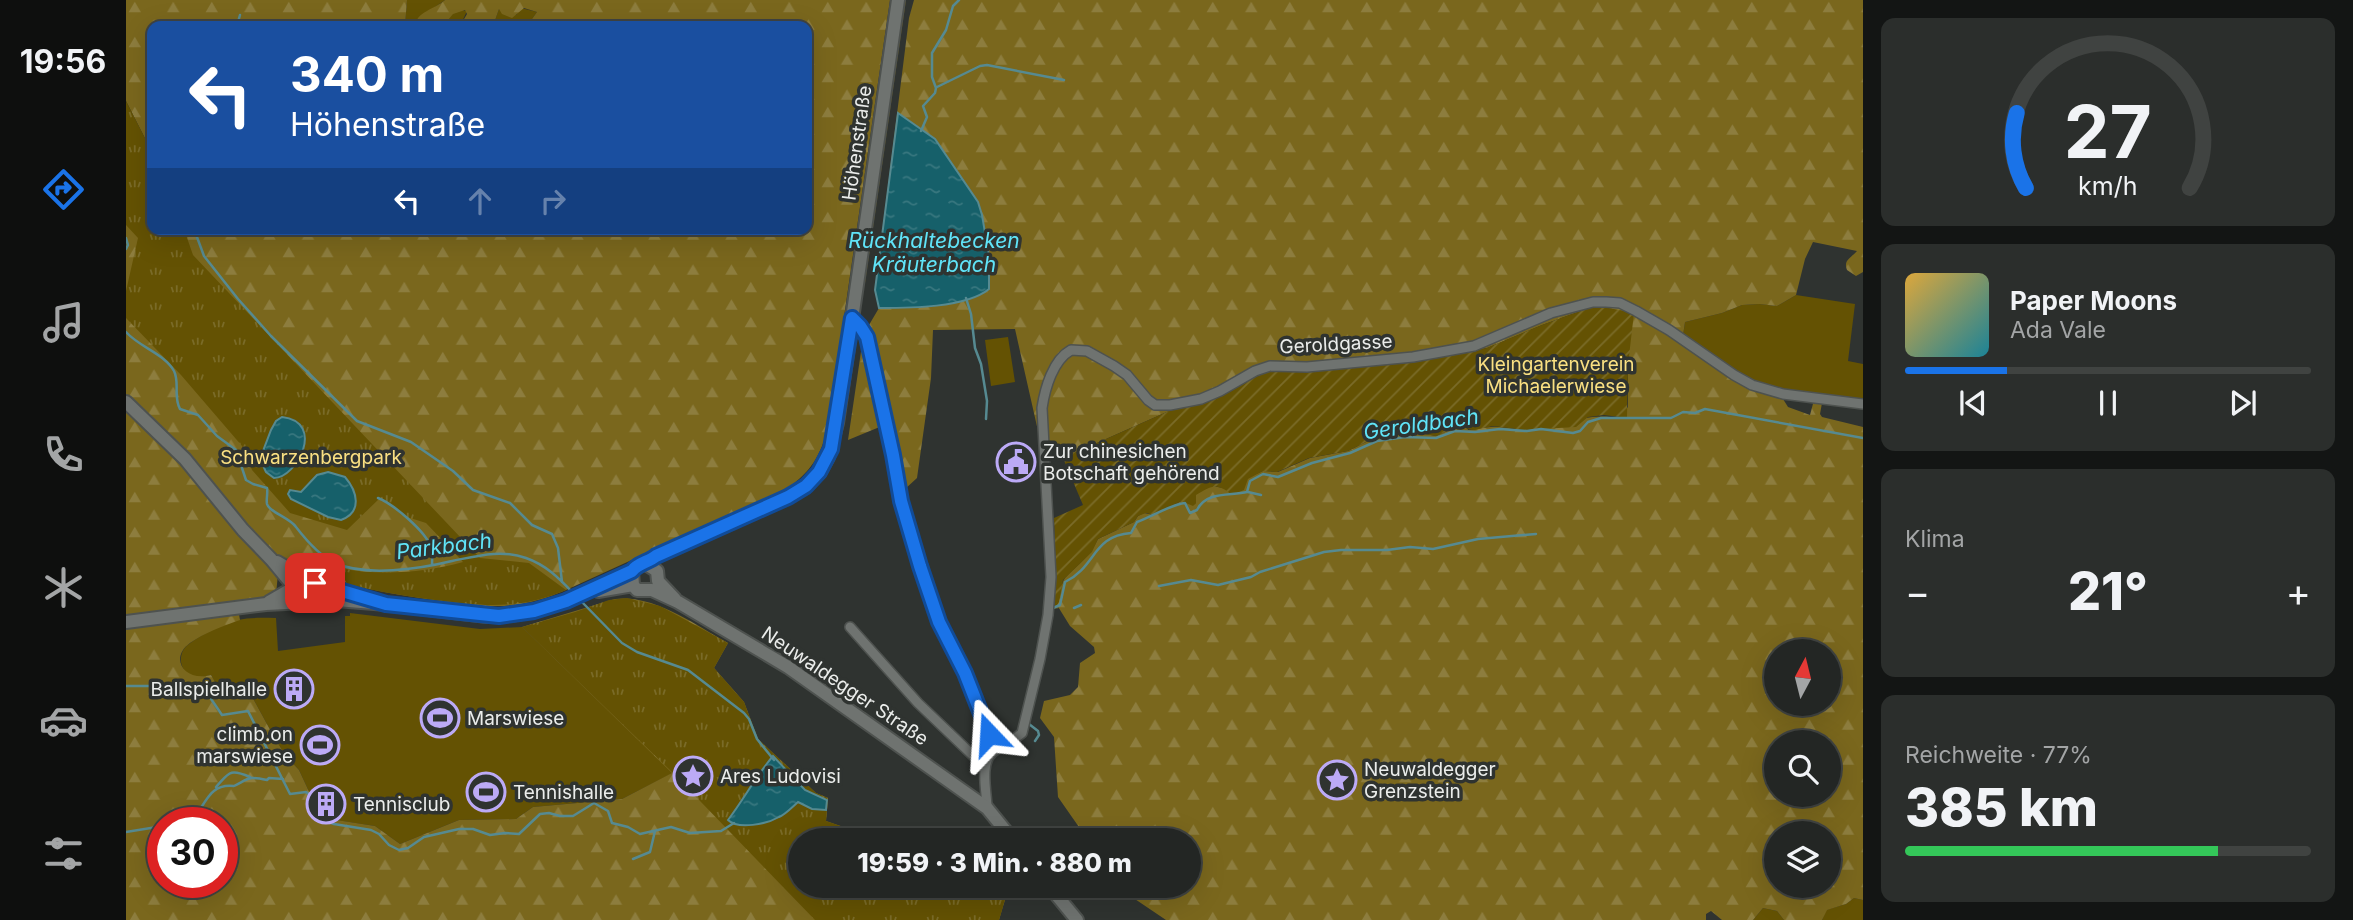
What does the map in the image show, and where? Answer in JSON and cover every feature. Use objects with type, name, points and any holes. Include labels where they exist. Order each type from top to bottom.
[{"type":"main road","name":"Höhenstraße","points":[[653,577],[663,561],[688,543],[806,486],[828,457],[833,442],[852,318],[898,0]]},
{"type":"main road","points":[[126,402],[185,459],[306,602],[313,598],[487,616],[510,615],[534,611],[587,593],[632,571],[638,565],[653,577]]},
{"type":"main road","points":[[632,571],[633,585]]},
{"type":"main road","points":[[126,622],[266,604],[307,576],[315,583],[386,604]]},
{"type":"main road","name":"Neuwaldegger Straße","points":[[587,593],[633,585],[641,592],[653,577],[678,602],[788,667],[987,808],[1003,828]]},
{"type":"main road","points":[[313,598],[315,583]]},
{"type":"main road","points":[[1059,898],[1077,920]]},
{"type":"street","name":"Geroldgasse","points":[[994,751],[1022,733],[1040,659],[1051,577],[1042,408],[1054,371],[1063,356],[1071,350],[1087,351],[1127,375],[1155,405],[1170,405],[1220,391],[1255,371],[1270,366],[1307,367],[1413,357],[1474,346],[1551,313],[1593,302],[1606,302],[1620,303],[1636,311],[1752,385],[1783,394],[1863,404]]},
{"type":"street","points":[[852,318],[867,337],[901,501],[922,572],[939,622],[984,716],[994,751],[987,758],[985,766],[987,808]]},
{"type":"street","points":[[850,627],[918,703],[985,766]]},
{"type":"green space","points":[[126,0],[407,0],[405,21],[147,21],[147,142],[126,101]]},
{"type":"green space","points":[[407,0],[445,0],[415,21],[405,21]]},
{"type":"green space","points":[[445,0],[890,0],[828,427],[822,447],[809,469],[787,489],[566,590],[525,603],[507,606],[474,605],[378,591],[324,575],[290,558],[278,574],[276,594],[237,603],[240,620],[190,643],[181,655],[182,667],[193,675],[211,675],[225,699],[249,691],[286,756],[299,770],[318,811],[330,819],[375,826],[400,844],[459,820],[516,819],[533,807],[622,799],[672,773],[522,627],[615,599],[644,601],[674,612],[728,643],[714,668],[744,702],[758,739],[816,793],[828,798],[826,821],[846,828],[788,828],[788,898],[1005,898],[999,920],[126,920],[126,173],[147,218],[147,235],[812,235],[812,21],[531,21],[537,12],[524,8],[512,18],[502,14],[499,9],[495,21],[463,21],[467,14],[465,10],[453,14],[447,21],[416,21]]},
{"type":"green space","points":[[903,0],[906,0],[864,283]]},
{"type":"green space","points":[[914,0],[1863,0],[1863,272],[1856,276],[1846,267],[1847,261],[1857,251],[1813,242],[1805,259],[1796,295],[1777,306],[1742,305],[1685,322],[1682,342],[1750,388],[1783,399],[1788,407],[1810,415],[1814,400],[1822,403],[1822,417],[1863,427],[1863,900],[1854,898],[1846,904],[1827,910],[1822,920],[1784,920],[1777,911],[1763,908],[1753,920],[1722,920],[1711,911],[1706,914],[1706,920],[1166,920],[1133,898],[1201,898],[1201,828],[1080,828],[1058,797],[1054,737],[1040,718],[1044,701],[1070,695],[1078,687],[1080,663],[1095,653],[1094,647],[1070,626],[1057,605],[1065,578],[1087,556],[1098,539],[1134,522],[1144,513],[1154,515],[1211,486],[1224,488],[1263,471],[1278,472],[1310,458],[1348,451],[1370,440],[1415,432],[1436,436],[1452,429],[1467,427],[1468,430],[1495,427],[1524,430],[1582,418],[1618,418],[1628,407],[1628,365],[1589,308],[1487,348],[1417,361],[1304,372],[1269,371],[1221,394],[1169,411],[1063,458],[1043,453],[1015,329],[933,330],[931,378],[917,478],[905,489],[869,325],[879,308],[875,290],[909,18]]},
{"type":"green space","points":[[521,8],[537,12],[531,21],[495,21],[499,9],[516,15]]},
{"type":"green space","points":[[467,11],[462,21],[447,21],[453,13]]},
{"type":"green space","name":"Schwarzenbergpark","points":[[126,101],[147,142],[147,235],[186,235],[193,255],[480,558],[529,563],[566,590],[514,604],[481,605],[407,596],[347,584],[339,568],[401,572],[433,569],[463,562],[426,523],[407,517],[379,499],[347,530],[290,513],[252,470],[242,446],[181,375],[126,318],[126,291],[138,238],[126,225]]},
{"type":"green space","points":[[1796,295],[1855,304],[1848,361],[1863,364],[1863,400],[1779,390],[1750,380],[1683,336],[1685,322],[1742,305],[1777,306]]},
{"type":"green space","name":"Kleingartenverein Michaelerwiese","points":[[1589,308],[1609,308],[1634,313],[1628,365],[1627,418],[1604,415],[1588,417],[1576,427],[1524,430],[1493,426],[1474,430],[1452,429],[1436,436],[1414,432],[1370,440],[1348,451],[1309,458],[1277,472],[1263,471],[1248,479],[1244,490],[1232,495],[1222,488],[1210,488],[1196,495],[1196,504],[1193,506],[1181,501],[1154,515],[1146,513],[1138,516],[1134,522],[1098,539],[1092,552],[1063,580],[1057,605],[1059,608],[1054,609],[1054,518],[1083,505],[1063,458],[1169,411],[1221,394],[1269,371],[1304,372],[1417,361],[1487,348]]},
{"type":"green space","points":[[1008,337],[1015,382],[991,386],[985,340]]},
{"type":"green space","points":[[862,345],[882,426],[848,440]]},
{"type":"green space","points":[[627,598],[660,606],[728,643],[714,668],[744,702],[758,739],[816,793],[828,798],[826,821],[846,828],[788,828],[788,892],[673,773],[522,627],[609,600]]},
{"type":"green space","name":"Marswiese","points":[[350,613],[480,629],[522,627],[673,773],[622,799],[533,807],[516,819],[459,820],[400,844],[375,826],[329,819],[318,811],[299,770],[286,756],[249,691],[225,700],[211,675],[190,675],[185,672],[181,658],[185,648],[200,637],[226,624],[247,618],[276,618],[278,651],[345,642],[345,616],[350,616]]},
{"type":"green space","points":[[794,898],[1005,898],[999,920],[815,920]]},
{"type":"green space","points":[[1854,898],[1863,900],[1863,920],[1822,920],[1826,910],[1846,904]]},
{"type":"green space","points":[[1763,908],[1777,911],[1784,920],[1753,920]]},
{"type":"water","name":"Rückhaltebecken Kräuterbach","points":[[898,113],[935,139],[978,202],[989,256],[989,289],[979,295],[937,306],[879,308],[875,290]]},
{"type":"water","points":[[282,417],[295,421],[303,429],[305,438],[298,460],[283,476],[274,478],[266,472],[260,459],[271,430]]},
{"type":"water","points":[[328,472],[345,477],[355,495],[353,512],[341,520],[328,517],[291,499],[288,494],[290,490],[301,492],[317,475]]},
{"type":"water","points":[[773,756],[805,790],[827,800],[826,810],[812,809],[798,802],[784,814],[767,822],[738,825],[728,820],[761,771]]},
{"type":"waterway","points":[[921,131],[927,117],[923,106],[935,93],[936,88],[932,77],[932,53],[946,30],[953,6],[959,0]]},
{"type":"waterway","points":[[238,21],[240,15]]},
{"type":"waterway","points":[[937,87],[987,65],[1064,80]]},
{"type":"waterway","points":[[196,235],[204,256],[238,299],[271,336],[357,421],[411,442],[453,471],[473,490],[510,503],[532,525],[552,534],[558,548],[562,582]]},
{"type":"waterway","points":[[126,238],[126,249]]},
{"type":"waterway","points":[[966,298],[975,348],[981,364],[987,401],[986,419]]},
{"type":"waterway","points":[[126,332],[170,365],[176,376],[180,409],[198,415],[217,436],[236,450],[246,480],[267,488],[269,507],[293,524],[329,560],[348,567],[377,571],[424,567],[480,555],[517,555],[546,568],[573,593]]},
{"type":"waterway","name":"Geroldbach","points":[[1053,608],[1060,605],[1065,582],[1083,568],[1101,546],[1118,535],[1131,533],[1137,522],[1185,503],[1190,513],[1212,497],[1247,492],[1250,481],[1263,474],[1278,477],[1377,441],[1405,437],[1436,438],[1455,431],[1500,429],[1541,429],[1573,433],[1580,431],[1588,422],[1601,418],[1671,418],[1683,412],[1695,413],[1705,409],[1863,438]]},
{"type":"waterway","points":[[1248,492],[1261,495]]},
{"type":"waterway","points":[[378,498],[400,512],[423,534],[432,550],[432,565]]},
{"type":"waterway","points":[[1159,586],[1191,580],[1218,585],[1251,577],[1324,552],[1410,547],[1433,549],[1478,539],[1536,534]]},
{"type":"waterway","name":"Parkbach","points":[[580,600],[622,643],[637,652],[688,670],[744,713],[757,739],[774,760]]},
{"type":"waterway","points":[[1074,608],[1081,605]]},
{"type":"waterway","points":[[126,686],[160,686],[207,693],[222,715],[248,711],[290,794],[306,792],[310,795],[317,818],[334,824],[371,830],[399,850],[408,848],[424,837],[459,829],[473,829],[490,835],[519,834],[540,814],[573,816],[594,803],[608,811],[612,823],[628,827],[640,834],[671,827],[690,833],[721,831],[734,823]]},
{"type":"waterway","points":[[1029,724],[1038,731],[1039,735],[1035,741]]},
{"type":"waterway","points":[[216,787],[230,773],[250,777]]},
{"type":"waterway","points":[[202,807],[219,788],[234,786],[252,778],[283,779]]},
{"type":"waterway","points":[[126,832],[147,829]]},
{"type":"waterway","points":[[633,859],[650,852],[655,831]]},
{"type":"place","name":"Zur chinesichen Botschaft gehörend","points":[[1016,462]]},
{"type":"place","name":"Ballspielhalle","points":[[294,689]]},
{"type":"place","name":"Marswiese","points":[[440,718]]},
{"type":"place","name":"climb.on marswiese","points":[[320,745]]},
{"type":"place","name":"Ares Ludovisi","points":[[693,776]]},
{"type":"place","name":"Neuwaldegger Grenzstein","points":[[1337,780]]},
{"type":"place","name":"Tennishalle","points":[[486,792]]},
{"type":"place","name":"Tennisclub","points":[[326,804]]},
{"type":"route","points":[[315,583],[386,604],[487,616],[534,611],[587,593],[632,571],[638,565],[646,564],[656,556],[788,497],[806,486],[819,472],[831,449],[852,318],[867,337],[901,501],[922,572],[939,622],[965,673],[989,734]]}]
